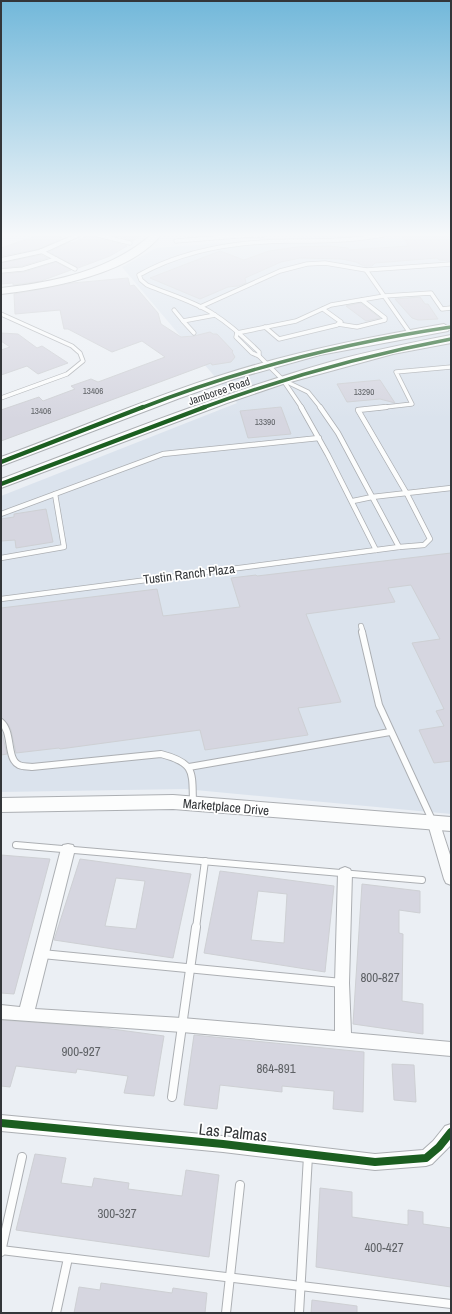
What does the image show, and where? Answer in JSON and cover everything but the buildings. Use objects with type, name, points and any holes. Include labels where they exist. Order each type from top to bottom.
[{"type":"main road","name":"Jamboree Road","points":[[1,462],[263,361],[410,333],[451,327]]},
{"type":"main road","name":"Jamboree Road","points":[[1,484],[144,428],[248,391],[334,365],[389,351],[451,339]]},
{"type":"street","name":"Marketplace Drive","points":[[1,805],[173,802],[442,824]]},
{"type":"street","points":[[442,824],[451,879]]},
{"type":"street","points":[[26,1015],[68,849]]},
{"type":"street","points":[[343,1038],[342,983],[345,873]]},
{"type":"street","points":[[1,1012],[343,1038],[451,1049]]},
{"type":"street","name":"Las Palmas","points":[[1,1124],[223,1144],[376,1162],[426,1158],[439,1147],[451,1132]]},
{"type":"lane","points":[[174,296],[215,314],[237,333],[236,337],[252,353],[283,380],[311,422],[353,500],[376,550]]},
{"type":"lane","points":[[200,307],[224,296]]},
{"type":"lane","points":[[237,333],[296,321],[331,305],[382,296]]},
{"type":"lane","points":[[384,296],[410,333]]},
{"type":"lane","points":[[433,296],[442,309],[451,308]]},
{"type":"lane","points":[[266,327],[278,339],[338,324],[357,327],[385,320],[385,318],[362,300]]},
{"type":"lane","points":[[323,309],[341,322],[338,324]]},
{"type":"lane","points":[[174,310],[194,333]]},
{"type":"lane","points":[[1,314],[12,321],[64,341],[73,346],[83,356],[83,361],[79,366],[67,374],[1,398]]},
{"type":"lane","points":[[183,321],[215,314]]},
{"type":"lane","points":[[407,494],[358,410],[370,407],[412,404],[396,372],[451,368]]},
{"type":"lane","points":[[283,380],[300,386],[308,392],[322,409],[338,433],[399,547]]},
{"type":"lane","points":[[1,514],[163,454],[319,438]]},
{"type":"lane","points":[[353,500],[451,488]]},
{"type":"lane","points":[[1,558],[64,547],[55,494]]},
{"type":"lane","name":"Tustin Ranch Plaza","points":[[1,599],[424,545],[430,539],[407,494]]},
{"type":"lane","points":[[361,626],[379,705],[390,732],[442,824]]},
{"type":"lane","points":[[1,722],[6,726],[12,760],[19,764],[32,767],[161,754],[176,758],[189,767],[192,774],[193,804]]},
{"type":"lane","points":[[189,767],[390,732]]},
{"type":"lane","points":[[16,845],[422,880]]},
{"type":"lane","points":[[172,1097],[205,861]]},
{"type":"lane","points":[[42,954],[342,983]]},
{"type":"lane","points":[[299,1313],[308,1154]]},
{"type":"lane","points":[[22,1157],[1,1251],[451,1304]]},
{"type":"lane","points":[[226,1313],[240,1185]]},
{"type":"lane","points":[[56,1313],[68,1258]]},
{"type":"shaded area","points":[[147,296],[451,296],[451,814],[185,789],[1,792],[1,496],[237,403]]},
{"type":"cycle path","points":[[1,462],[174,395],[230,376],[323,350],[387,337],[451,327]]},
{"type":"cycle path","points":[[1,484],[223,400],[279,381],[335,364],[393,350],[451,339]]},
{"type":"cycle path","points":[[1,1123],[223,1144],[375,1162],[426,1158],[439,1147],[451,1132]]}]
